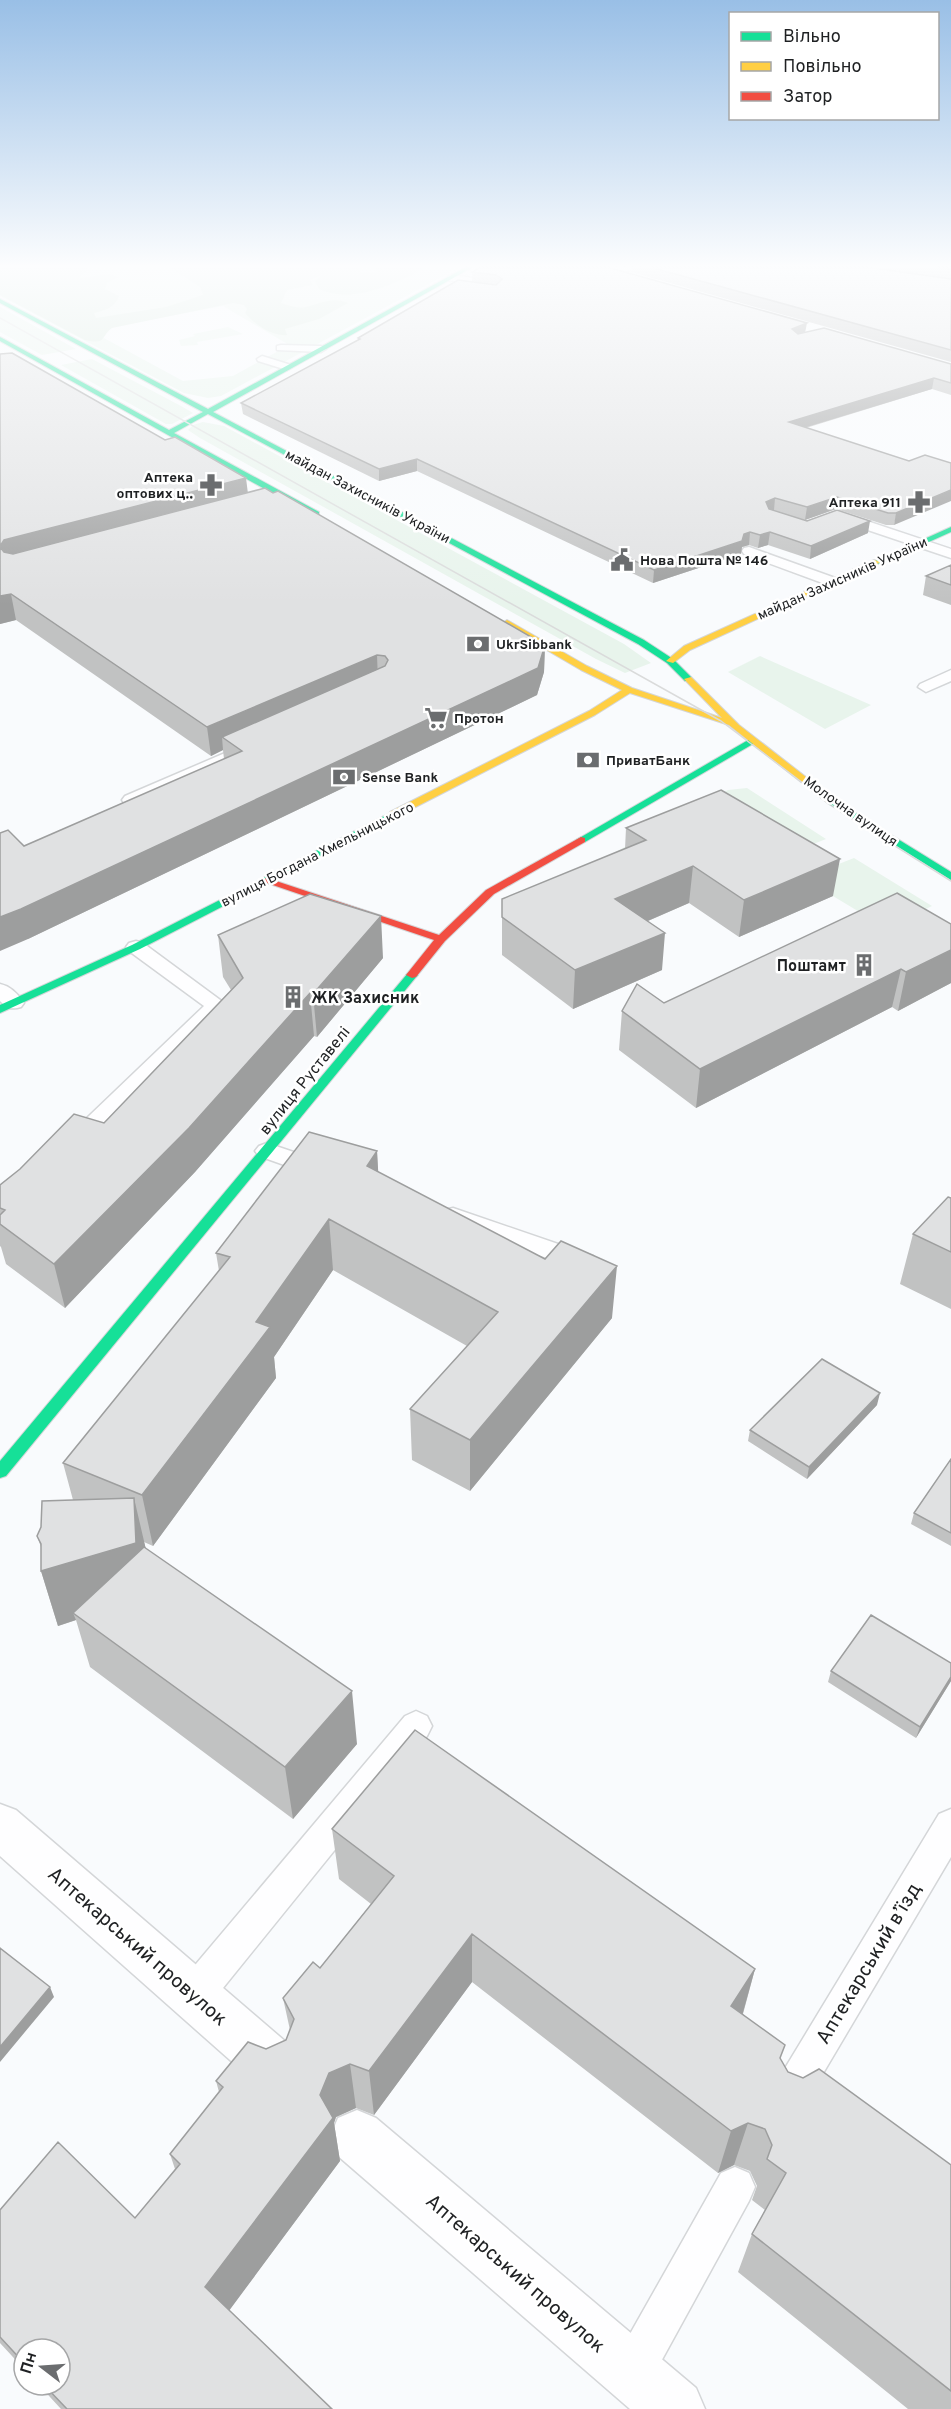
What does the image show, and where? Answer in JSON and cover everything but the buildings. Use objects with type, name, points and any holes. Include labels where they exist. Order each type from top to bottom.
[{"type":"main road","points":[[71,379],[330,522]]},
{"type":"main road","name":"майдан Захисників України","points":[[146,379],[469,549],[640,642],[753,741]]},
{"type":"main road","points":[[169,433],[266,379]]},
{"type":"main road","name":"майдан Захисників України","points":[[666,665],[687,648],[951,530]]},
{"type":"main road","name":"майдан Захисників України","points":[[493,615],[584,668],[629,690],[736,727]]},
{"type":"main road","name":"вулиця Богдана Хмельницького","points":[[5,1001],[136,947],[592,713],[647,679]]},
{"type":"main road","name":"Молочна вулиця","points":[[753,741],[845,811],[951,877]]},
{"type":"main road","name":"вулиця Руставелі","points":[[0,1472],[441,939],[490,892],[753,741]]},
{"type":"main road","points":[[266,881],[441,939]]},
{"type":"street","points":[[268,504],[290,498]]},
{"type":"street","name":"Аптекарський провулок","points":[[0,1826],[276,2066]]},
{"type":"street","name":"Аптекарський провулок","points":[[357,2137],[675,2409]]},
{"type":"lane","points":[[825,519],[835,515],[951,554]]},
{"type":"lane","points":[[750,551],[833,582]]},
{"type":"lane","points":[[926,687],[951,675]]},
{"type":"lane","points":[[119,805],[271,737]]},
{"type":"lane","points":[[64,1153],[217,1005],[136,947]]},
{"type":"lane","points":[[267,1151],[335,1175]]},
{"type":"lane","points":[[436,1210],[604,1269]]},
{"type":"lane","points":[[193,1996],[416,1726]]},
{"type":"lane","name":"Аптекарський в’їзд","points":[[786,2101],[951,1825]]},
{"type":"lane","points":[[632,2372],[735,2187]]},
{"type":"shaded area","points":[[87,379],[131,379],[193,413],[172,424],[166,424]]},
{"type":"shaded area","points":[[158,379],[252,379],[221,396],[208,398],[184,393]]},
{"type":"shaded area","points":[[203,422],[224,426],[624,644],[651,663],[625,673],[596,659],[188,430],[193,425]]},
{"type":"shaded area","points":[[760,656],[871,705],[825,729],[728,672]]},
{"type":"shaded area","points":[[747,788],[826,839],[773,860],[565,880],[728,790]]},
{"type":"shaded area","points":[[854,858],[932,906],[886,928],[803,878]]},
{"type":"tram line","points":[[110,379],[721,721],[841,812],[951,881]]},
{"type":"traffic: fast","points":[[73,379],[316,514]]},
{"type":"traffic: fast","points":[[147,379],[641,642],[670,661],[688,679]]},
{"type":"traffic: fast","points":[[169,433],[266,379]]},
{"type":"traffic: fast","points":[[877,562],[951,529]]},
{"type":"traffic: fast","points":[[581,840],[753,741]]},
{"type":"traffic: fast","points":[[833,802],[951,877]]},
{"type":"traffic: fast","points":[[0,1009],[136,947],[394,814]]},
{"type":"traffic: fast","points":[[0,1472],[412,975]]},
{"type":"traffic: slow","points":[[670,661],[687,648],[877,562]]},
{"type":"traffic: slow","points":[[507,623],[584,668],[629,690],[727,723]]},
{"type":"traffic: slow","points":[[688,679],[736,727],[833,802]]},
{"type":"traffic: slow","points":[[394,814],[592,713],[629,690]]},
{"type":"traffic: jam","points":[[412,975],[441,939],[490,892],[581,840]]},
{"type":"traffic: jam","points":[[266,881],[441,939]]},
{"type":"place","name":"Аптека оптових ц‥","points":[[211,485]]},
{"type":"place","name":"Аптека 911","points":[[919,502]]},
{"type":"place","name":"Нова Пошта № 146","points":[[622,560]]},
{"type":"place","name":"UkrSibbank","points":[[478,644]]},
{"type":"place","name":"Протон","points":[[436,718]]},
{"type":"place","name":"ПриватБанк","points":[[588,760]]},
{"type":"place","name":"Sense Bank","points":[[344,777]]},
{"type":"place","name":"Поштамт","points":[[864,965]]},
{"type":"place","name":"ЖК Захисник","points":[[293,997]]}]
